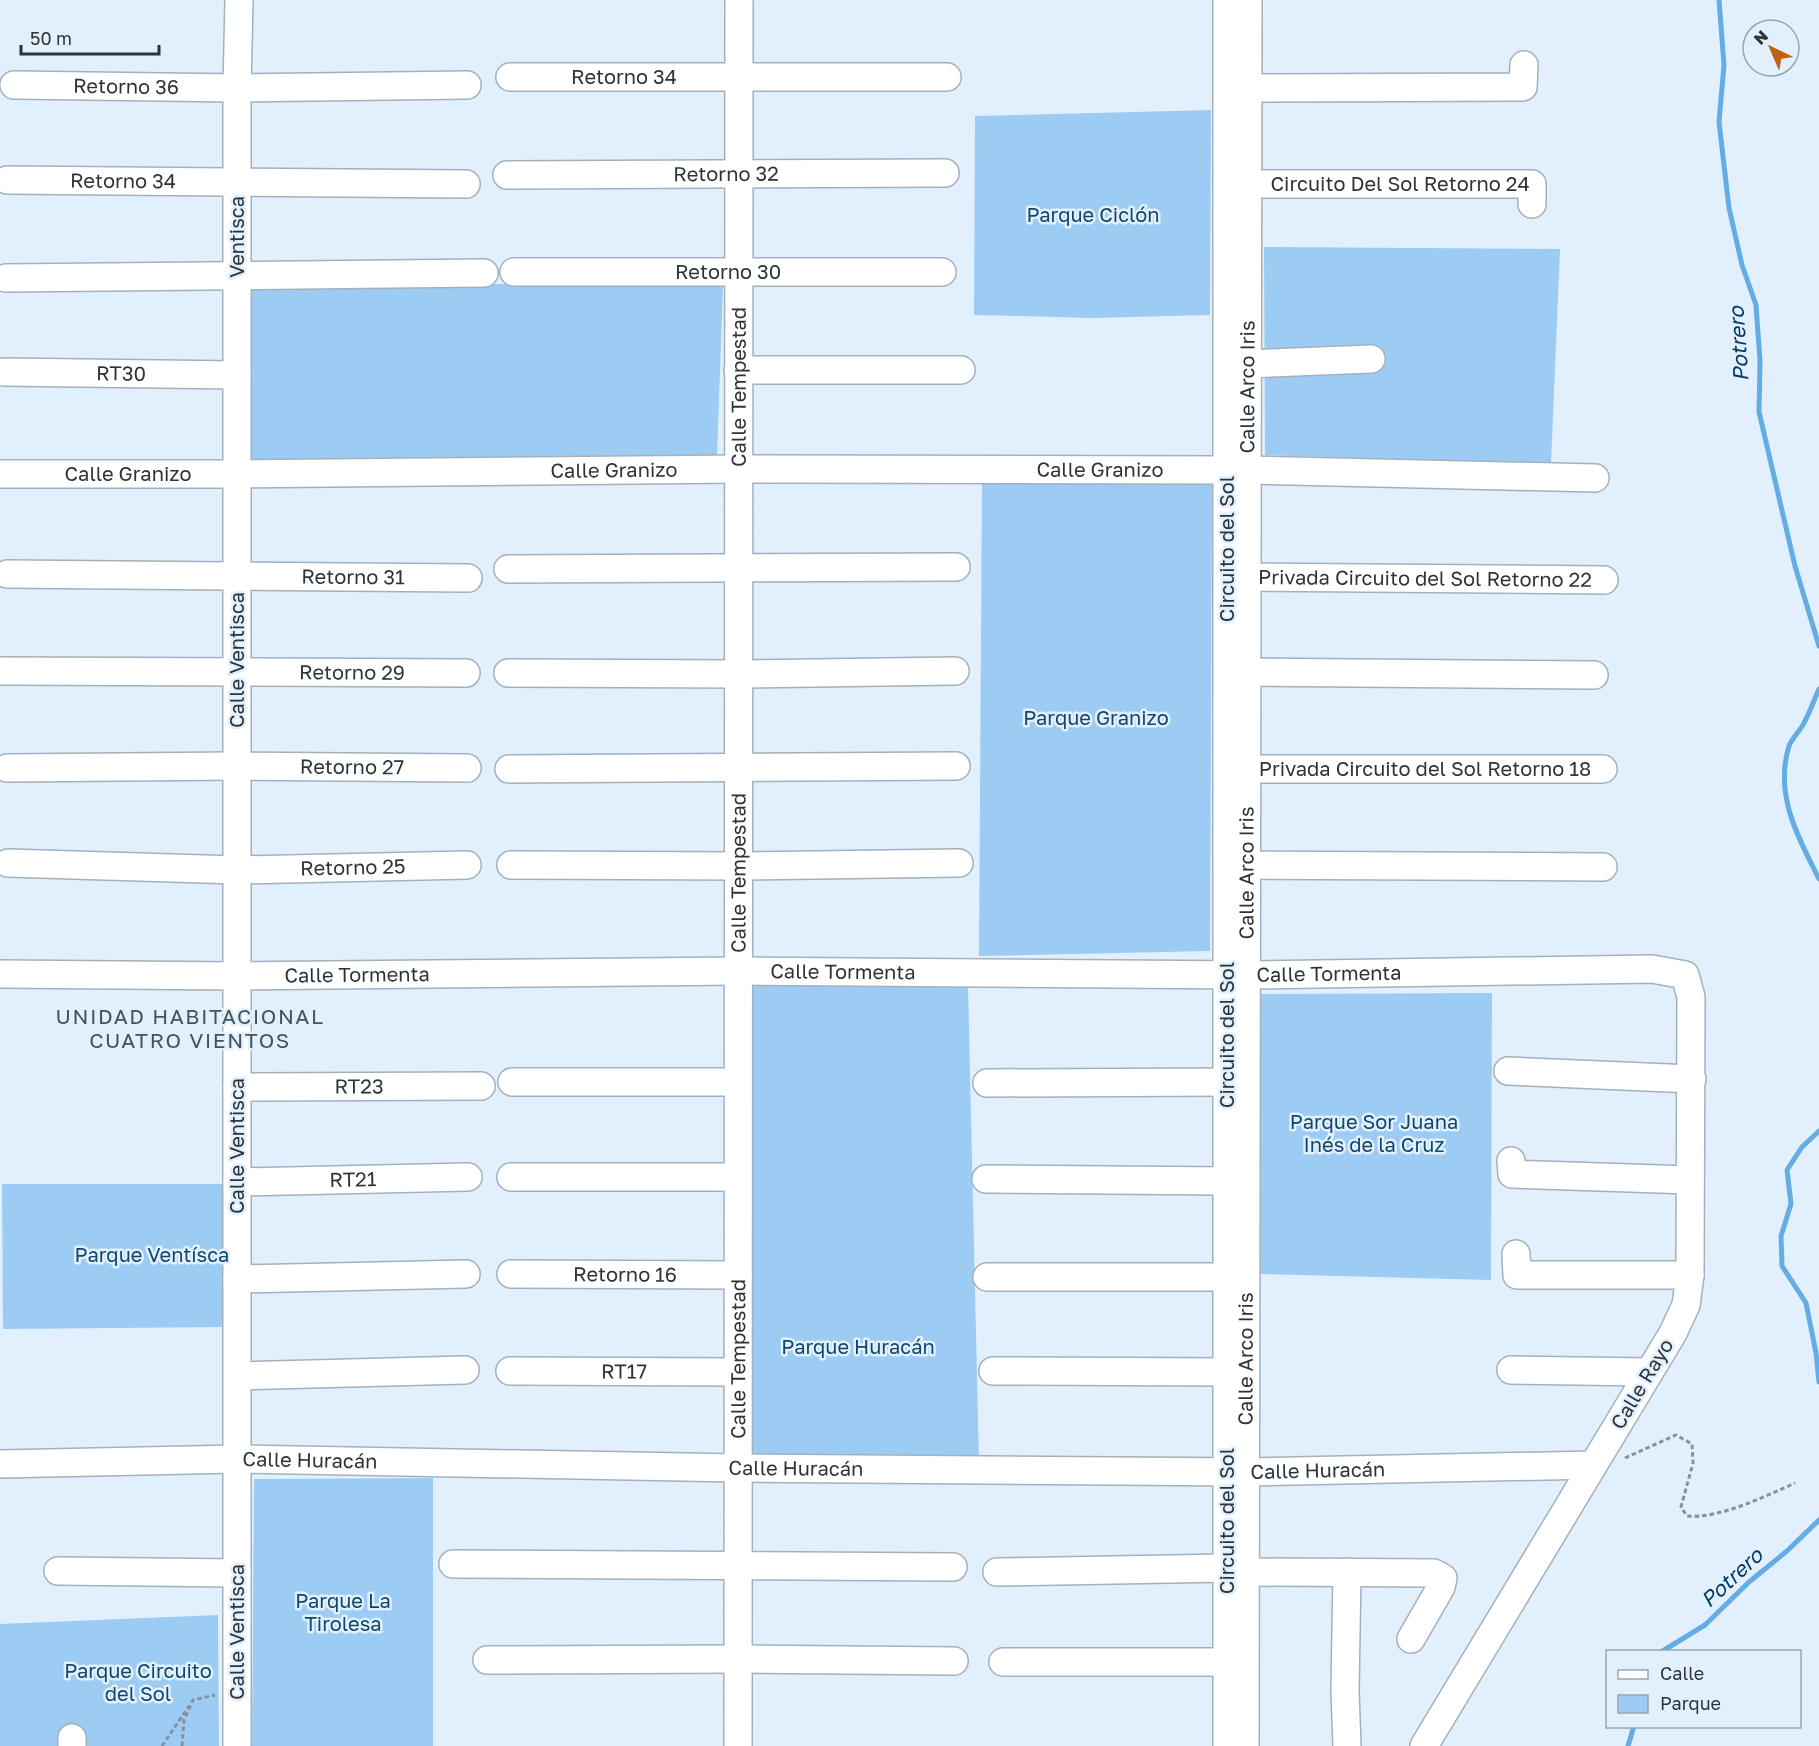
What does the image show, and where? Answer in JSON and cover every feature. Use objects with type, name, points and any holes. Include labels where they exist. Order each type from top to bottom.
[{"type":"street","name":"Ventisca","points":[[237,474],[239,0]]},
{"type":"street","name":"Calle Tempestad","points":[[738,1746],[739,0]]},
{"type":"street","name":"Circuito del Sol","points":[[1227,0],[1238,300],[1237,975],[1227,1082],[1227,1372],[1237,1472]]},
{"type":"street","name":"Calle Arco Iris","points":[[1245,1746],[1237,1570],[1237,975],[1247,865],[1248,672],[1247,577],[1237,470],[1247,364],[1238,300],[1248,184],[1248,0]]},
{"type":"street","points":[[1248,88],[1522,87],[1524,66]]},
{"type":"street","name":"Retorno 34","points":[[510,77],[947,77]]},
{"type":"street","name":"Retorno 36","points":[[14,85],[237,88],[467,85]]},
{"type":"street","name":"Retorno 32","points":[[507,176],[945,173]]},
{"type":"street","name":"Retorno 34","points":[[7,180],[466,184]]},
{"type":"street","name":"Circuito Del Sol Retorno 24","points":[[1248,184],[1532,184],[1532,204]]},
{"type":"street","name":"Retorno 30","points":[[514,273],[942,272]]},
{"type":"street","points":[[6,278],[484,273]]},
{"type":"street","points":[[1247,364],[1371,358]]},
{"type":"street","points":[[738,370],[961,370]]},
{"type":"street","name":"RT30","points":[[4,372],[237,375]]},
{"type":"street","name":"Calle Granizo","points":[[0,474],[1237,470],[1595,478]]},
{"type":"street","name":"Calle Ventisca","points":[[237,474],[237,1746]]},
{"type":"street","points":[[508,569],[956,567]]},
{"type":"street","name":"Retorno 31","points":[[7,574],[468,578]]},
{"type":"street","name":"Privada Circuito del Sol Retorno 22","points":[[1247,577],[1604,580]]},
{"type":"street","name":"Retorno 29","points":[[0,671],[466,673]]},
{"type":"street","points":[[508,673],[738,674],[955,671]]},
{"type":"street","points":[[1248,672],[1594,675]]},
{"type":"street","name":"Retorno 27","points":[[7,768],[237,766],[467,768]]},
{"type":"street","points":[[509,769],[956,766]]},
{"type":"street","name":"Privada Circuito del Sol Retorno 18","points":[[1248,769],[1603,769]]},
{"type":"street","name":"Retorno 25","points":[[8,863],[237,870],[467,865]]},
{"type":"street","points":[[511,865],[738,866],[959,863]]},
{"type":"street","points":[[1247,865],[1603,867]]},
{"type":"street","name":"Calle Tormenta","points":[[0,974],[237,976],[738,970],[1237,975],[1652,969],[1685,975]]},
{"type":"street","name":"Calle Rayo","points":[[1424,1746],[1673,1334],[1686,1305],[1690,1275],[1692,1079],[1691,997],[1685,975]]},
{"type":"street","points":[[1508,1071],[1692,1079]]},
{"type":"street","points":[[512,1082],[738,1082]]},
{"type":"street","points":[[987,1083],[1227,1082]]},
{"type":"street","name":"RT23","points":[[237,1087],[481,1086]]},
{"type":"street","points":[[1511,1161],[1512,1174],[1690,1180]]},
{"type":"street","name":"RT21","points":[[237,1182],[468,1177]]},
{"type":"street","points":[[511,1178],[738,1177]]},
{"type":"street","points":[[986,1179],[1227,1181]]},
{"type":"street","points":[[1516,1254],[1517,1275],[1690,1275]]},
{"type":"street","points":[[237,1279],[466,1274]]},
{"type":"street","name":"Retorno 16","points":[[511,1274],[738,1275]]},
{"type":"street","points":[[987,1277],[1227,1277]]},
{"type":"street","points":[[238,1376],[465,1370]]},
{"type":"street","points":[[1511,1370],[1650,1372]]},
{"type":"street","name":"RT17","points":[[510,1371],[738,1372]]},
{"type":"street","points":[[993,1371],[1227,1372]]},
{"type":"street","name":"Calle Huracán","points":[[0,1464],[237,1459],[738,1468],[1237,1472],[1593,1465]]},
{"type":"street","points":[[453,1564],[953,1567]]},
{"type":"street","name":"Circuito del Sol","points":[[1227,1746],[1227,1662],[1237,1570]]},
{"type":"street","points":[[997,1572],[1237,1570],[1434,1573],[1443,1578],[1441,1587],[1411,1639]]},
{"type":"street","points":[[58,1571],[237,1573]]},
{"type":"street","points":[[1347,1572],[1345,1691],[1347,1746]]},
{"type":"street","points":[[487,1660],[954,1661]]},
{"type":"street","points":[[1003,1662],[1227,1662]]},
{"type":"path","points":[[1593,1465],[1606,1459],[1621,1460],[1676,1435],[1692,1444],[1693,1463],[1681,1507],[1687,1516],[1699,1517],[1752,1502],[1795,1482]]},
{"type":"path","points":[[162,1746],[193,1700],[237,1690]]},
{"type":"path","points":[[182,1746],[184,1720],[193,1700]]},
{"type":"green space","name":"Parque Ciclón","points":[[1211,110],[1210,315],[1093,318],[974,315],[975,116]]},
{"type":"green space","points":[[1264,247],[1560,249],[1551,464],[1265,455]]},
{"type":"green space","points":[[243,283],[723,285],[717,458],[244,467]]},
{"type":"green space","name":"Parque Granizo","points":[[982,480],[1212,485],[1210,951],[979,956]]},
{"type":"green space","name":"Parque Huracán","points":[[738,971],[968,986],[979,1464],[738,1468]]},
{"type":"green space","name":"Parque Sor Juana Inés de la Cruz","points":[[1492,993],[1491,1280],[1258,1274],[1255,994]]},
{"type":"green space","name":"Parque Ventísca","points":[[2,1184],[223,1184],[226,1327],[3,1329]]},
{"type":"green space","name":"Parque La Tirolesa","points":[[433,1478],[433,1746],[252,1746],[254,1479]]},
{"type":"green space","name":"Parque Circuito del Sol","points":[[218,1615],[219,1746],[0,1746],[0,1624]]},
{"type":"waterway","name":"Potrero","points":[[1719,0],[1724,65],[1719,122],[1729,208],[1742,265],[1756,305],[1760,361],[1759,412],[1795,566],[1819,646]]},
{"type":"waterway","name":"Potrero","points":[[1819,689],[1804,723],[1789,746],[1784,782],[1790,815],[1819,879]]},
{"type":"waterway","name":"Potrero","points":[[1819,1131],[1802,1147],[1787,1170],[1791,1204],[1781,1236],[1782,1266],[1806,1303],[1819,1382]]},
{"type":"waterway","name":"Potrero","points":[[1664,1650],[1705,1625],[1749,1582],[1787,1551],[1819,1520]]},
{"type":"waterway","name":"Potrero","points":[[1628,1746],[1633,1728]]},
{"type":"district","name":"UNIDAD HABITACIONAL CUATRO VIENTOS","points":[[190,1029]]}]
